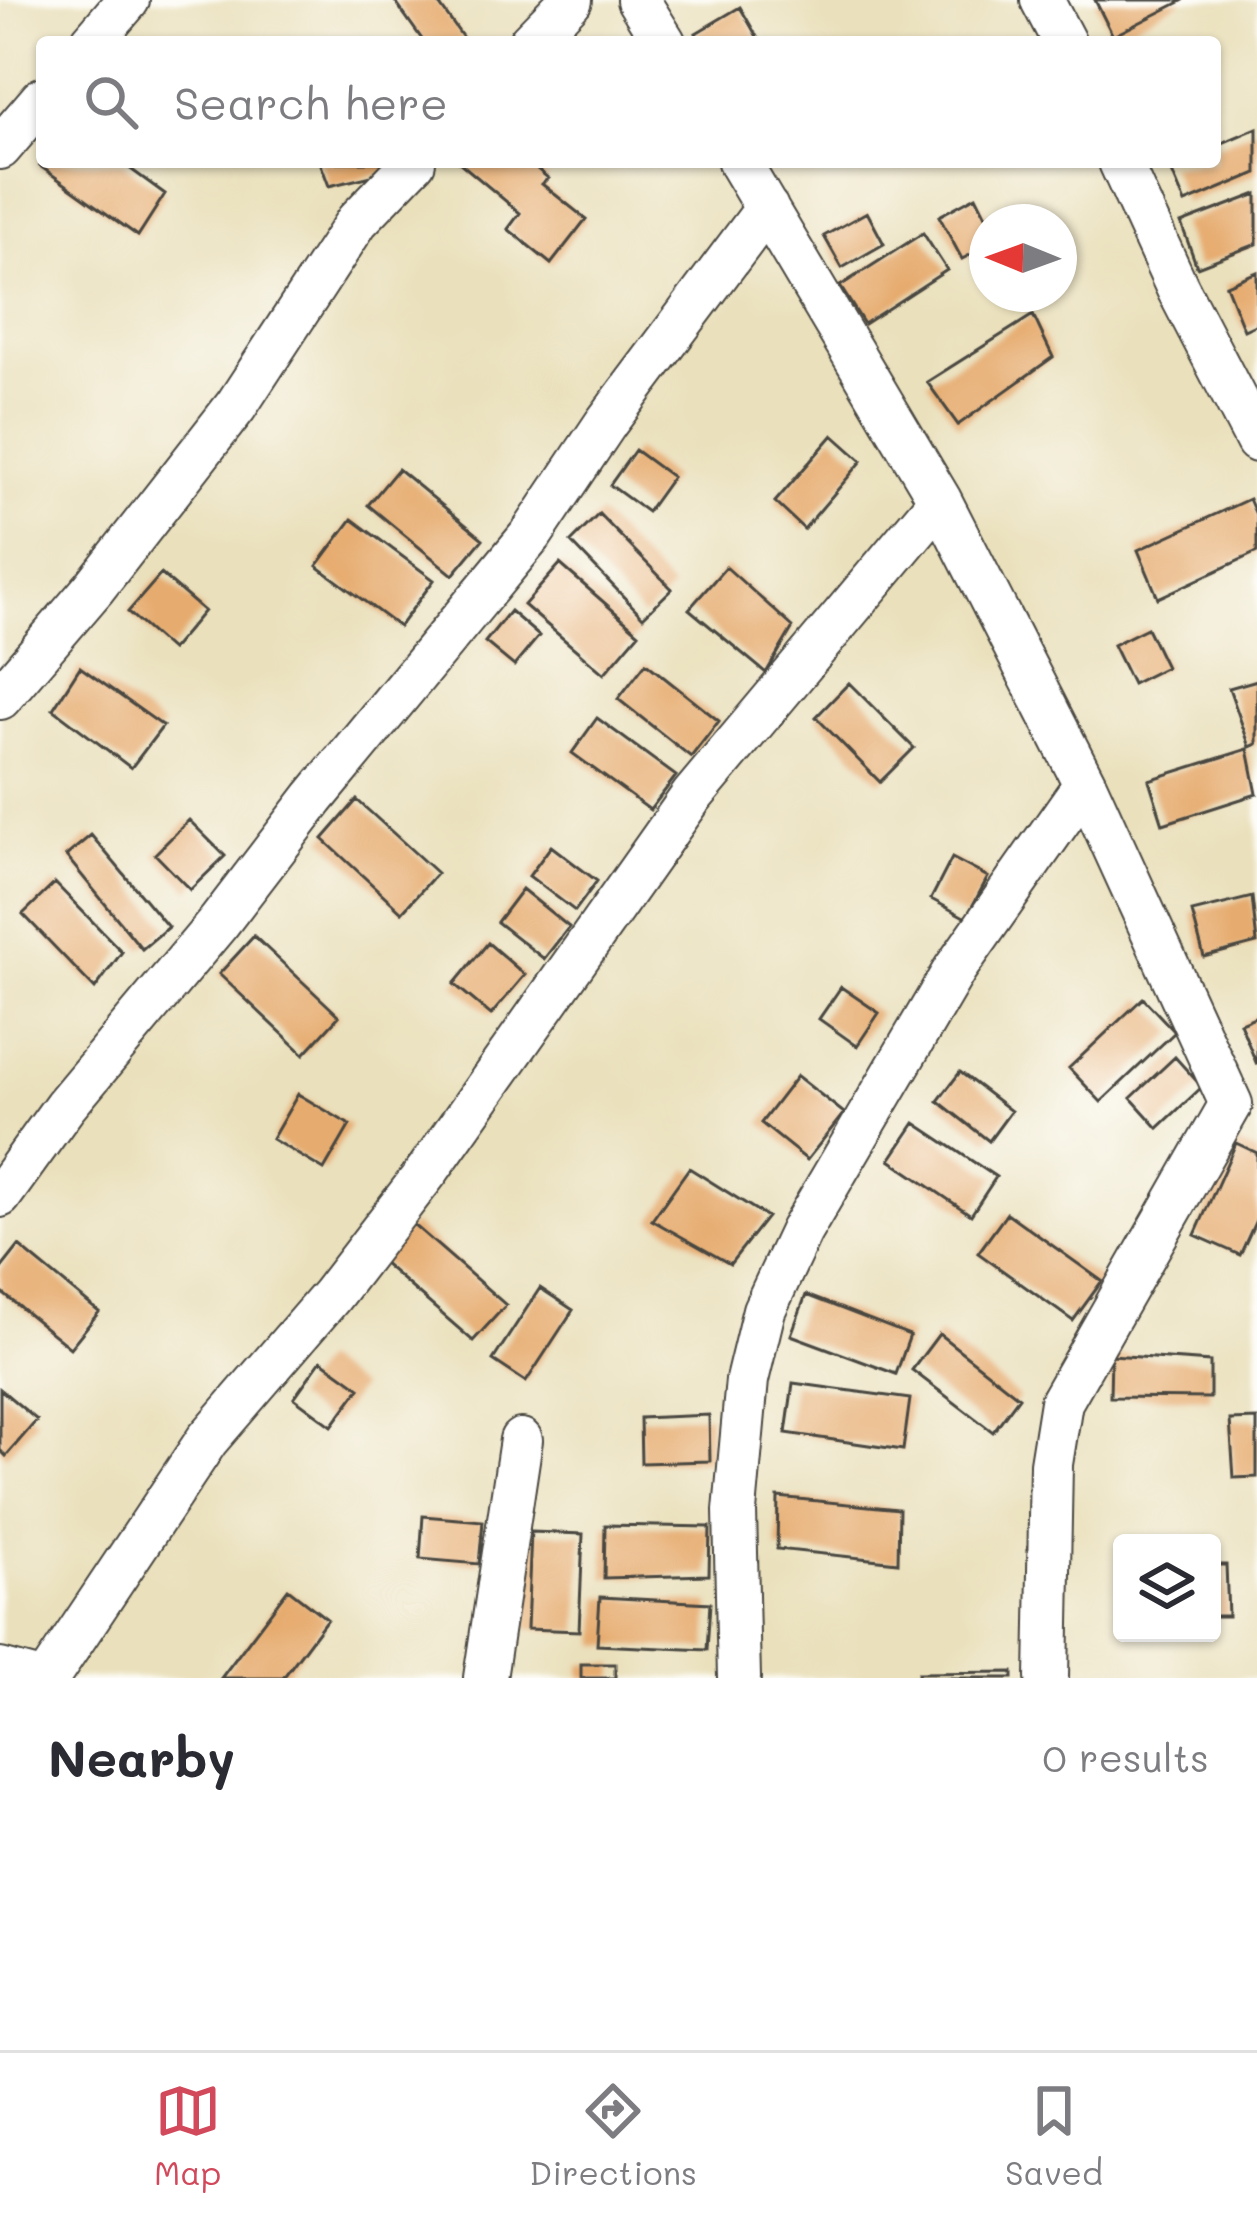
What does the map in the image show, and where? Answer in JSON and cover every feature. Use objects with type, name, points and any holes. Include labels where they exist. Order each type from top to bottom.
[{"type":"street","points":[[97,36],[128,0]]},
{"type":"street","points":[[536,36],[571,0]]},
{"type":"street","points":[[638,0],[660,36]]},
{"type":"street","points":[[1042,0],[1061,36]]},
{"type":"street","points":[[0,148],[36,106]]},
{"type":"street","points":[[0,698],[94,588],[236,406],[357,221],[408,168]]},
{"type":"street","points":[[743,168],[940,500],[1244,1111],[1061,1402],[1051,1464],[1047,1678]]},
{"type":"street","points":[[1123,168],[1178,289],[1257,441]]},
{"type":"street","points":[[0,1196],[65,1106],[531,535],[606,423],[767,208]]},
{"type":"street","points":[[48,1678],[207,1441],[331,1296],[428,1170],[692,796],[940,500]]},
{"type":"street","points":[[739,1678],[735,1511],[747,1380],[764,1310],[801,1231],[955,969],[1085,784]]},
{"type":"street","points":[[485,1678],[521,1440]]},
{"type":"street","points":[[0,1670],[31,1678]]},
{"type":"building","points":[[394,0],[436,0],[462,36],[420,36]]},
{"type":"building","points":[[1095,0],[1184,0],[1113,36]]},
{"type":"building","points":[[740,7],[757,36],[698,36]]},
{"type":"building","points":[[1257,128],[1257,173],[1185,203],[1170,168],[1221,168],[1221,143]]},
{"type":"building","points":[[43,168],[129,168],[165,194],[138,236]]},
{"type":"building","points":[[322,168],[393,171],[329,186]]},
{"type":"building","points":[[466,168],[536,168],[548,178],[542,184],[586,219],[551,264],[508,229],[520,213]]},
{"type":"building","points":[[1257,194],[1257,244],[1197,267],[1181,223]]},
{"type":"building","points":[[976,196],[980,204],[969,204],[969,255],[962,259],[939,216]]},
{"type":"building","points":[[867,212],[884,244],[842,268],[824,236]]},
{"type":"building","points":[[923,233],[947,270],[864,324],[840,286]]},
{"type":"building","points":[[1257,272],[1257,324],[1244,330],[1226,285]]},
{"type":"building","points":[[1033,315],[1053,357],[958,425],[927,382]]},
{"type":"building","points":[[833,435],[862,461],[804,529],[775,502]]},
{"type":"building","points":[[635,450],[672,477],[647,512],[610,485]]},
{"type":"building","points":[[398,469],[483,539],[453,575],[368,505]]},
{"type":"building","points":[[1249,499],[1257,517],[1257,552],[1158,598],[1138,550]]},
{"type":"building","points":[[599,514],[672,589],[643,617],[571,542]]},
{"type":"building","points":[[352,519],[434,580],[399,627],[317,566]]},
{"type":"building","points":[[560,564],[639,633],[604,674],[524,605]]},
{"type":"building","points":[[726,567],[793,627],[766,673],[689,609]]},
{"type":"building","points":[[161,574],[204,611],[171,650],[128,612]]},
{"type":"building","points":[[510,611],[539,636],[514,666],[485,642]]},
{"type":"building","points":[[1147,628],[1166,667],[1132,684],[1113,645]]},
{"type":"building","points":[[646,663],[719,721],[691,757],[618,699]]},
{"type":"building","points":[[80,667],[163,726],[131,768],[53,709]]},
{"type":"building","points":[[1257,680],[1257,744],[1250,747],[1229,688]]},
{"type":"building","points":[[849,683],[914,748],[880,782],[816,717]]},
{"type":"building","points":[[597,718],[676,776],[650,810],[572,753]]},
{"type":"building","points":[[1248,749],[1257,794],[1163,824],[1149,780]]},
{"type":"building","points":[[357,800],[437,873],[402,912],[323,839]]},
{"type":"building","points":[[189,820],[225,856],[190,890],[155,854]]},
{"type":"building","points":[[91,835],[168,927],[142,949],[66,856]]},
{"type":"building","points":[[551,846],[597,881],[575,911],[529,876]]},
{"type":"building","points":[[952,858],[988,877],[966,918],[931,899]]},
{"type":"building","points":[[55,883],[122,952],[95,989],[23,914]]},
{"type":"building","points":[[522,889],[569,927],[544,959],[497,922]]},
{"type":"building","points":[[1252,897],[1257,943],[1204,957],[1192,912]]},
{"type":"building","points":[[254,936],[339,1016],[304,1054],[219,974]]},
{"type":"building","points":[[488,943],[525,975],[491,1015],[454,984]]},
{"type":"building","points":[[841,987],[879,1013],[857,1046],[819,1019]]},
{"type":"building","points":[[1143,998],[1175,1032],[1101,1102],[1069,1068]]},
{"type":"building","points":[[1257,1016],[1257,1065],[1240,1023]]},
{"type":"building","points":[[1175,1057],[1202,1087],[1158,1128],[1131,1098]]},
{"type":"building","points":[[960,1072],[1011,1111],[989,1141],[938,1101]]},
{"type":"building","points":[[797,1076],[844,1113],[807,1160],[761,1123]]},
{"type":"building","points":[[298,1094],[350,1125],[324,1170],[272,1139]]},
{"type":"building","points":[[915,1123],[996,1177],[971,1215],[890,1160]]},
{"type":"building","points":[[1236,1143],[1257,1153],[1257,1218],[1240,1255],[1195,1235]]},
{"type":"building","points":[[689,1168],[767,1217],[730,1264],[652,1220]]},
{"type":"building","points":[[1007,1213],[1102,1281],[1073,1321],[978,1253]]},
{"type":"building","points":[[413,1224],[506,1305],[473,1341],[381,1261]]},
{"type":"building","points":[[19,1246],[99,1312],[70,1348],[0,1291],[0,1270]]},
{"type":"building","points":[[540,1288],[573,1310],[526,1382],[493,1360]]},
{"type":"building","points":[[806,1295],[910,1335],[896,1374],[791,1335]]},
{"type":"building","points":[[939,1334],[1019,1397],[993,1432],[912,1370]]},
{"type":"building","points":[[1111,1355],[1210,1362],[1210,1398],[1110,1397]]},
{"type":"building","points":[[321,1360],[360,1388],[332,1426],[294,1398]]},
{"type":"building","points":[[793,1383],[910,1399],[903,1450],[786,1433]]},
{"type":"building","points":[[0,1389],[37,1420],[6,1456],[0,1450]]},
{"type":"building","points":[[709,1415],[710,1461],[641,1463],[640,1418]]},
{"type":"building","points":[[1257,1419],[1257,1477],[1234,1478],[1230,1420]]},
{"type":"building","points":[[778,1497],[899,1509],[898,1562],[777,1549]]},
{"type":"building","points":[[423,1516],[483,1521],[479,1564],[420,1559]]},
{"type":"building","points":[[605,1525],[710,1527],[709,1575],[604,1578]]},
{"type":"building","points":[[531,1532],[583,1534],[579,1631],[527,1629]]},
{"type":"building","points":[[1221,1565],[1226,1565],[1228,1616],[1221,1616]]},
{"type":"building","points":[[288,1589],[327,1619],[283,1678],[221,1678]]},
{"type":"building","points":[[600,1597],[710,1603],[707,1650],[597,1645]]},
{"type":"building","points":[[581,1664],[615,1664],[615,1678],[581,1678]]},
{"type":"building","points":[[1013,1672],[1013,1678],[918,1678],[918,1673]]}]
